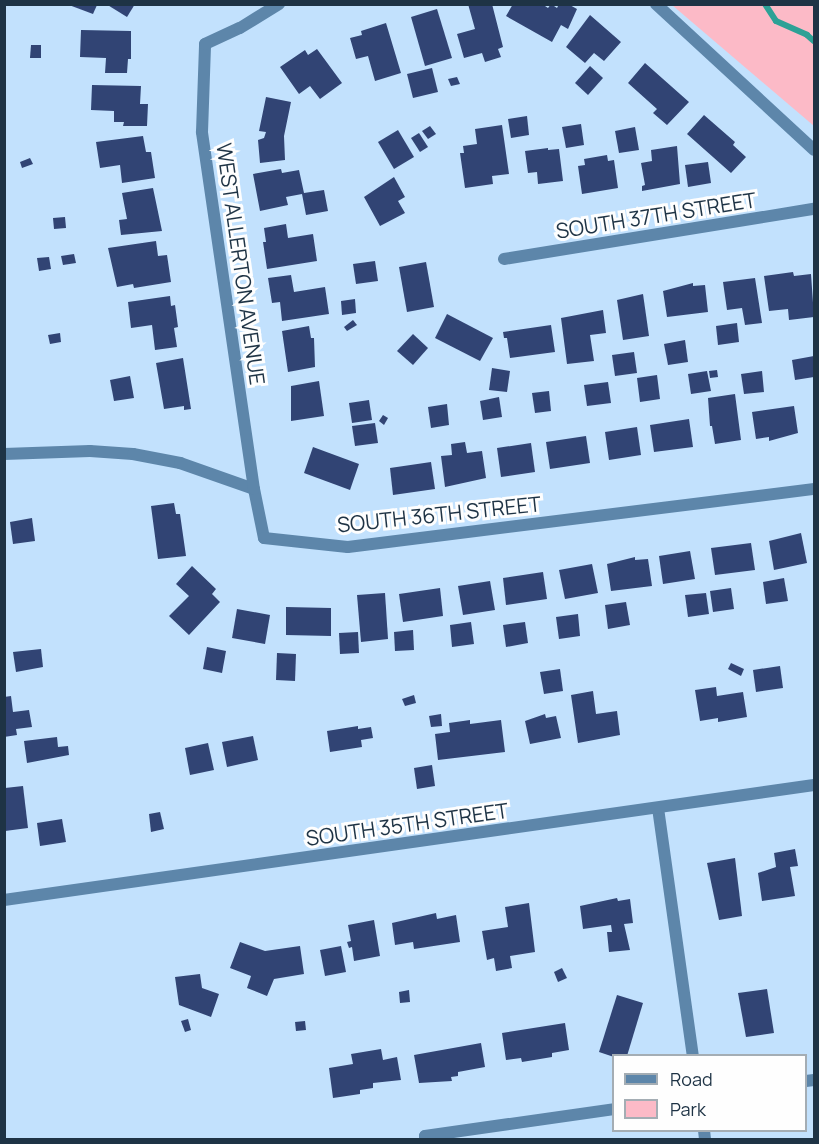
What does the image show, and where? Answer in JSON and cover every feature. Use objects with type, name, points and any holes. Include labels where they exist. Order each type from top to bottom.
[{"type":"street","name":"WEST ALLERTON AVENUE","points":[[254,489],[202,132],[205,44],[240,28],[279,4]]},
{"type":"street","points":[[656,4],[814,150]]},
{"type":"street","name":"SOUTH 37TH STREET","points":[[504,259],[814,209]]},
{"type":"street","points":[[4,454],[90,451],[133,454],[180,463],[254,489]]},
{"type":"street","name":"SOUTH 36TH STREET","points":[[254,489],[264,538],[348,547],[814,489]]},
{"type":"street","name":"SOUTH 35TH STREET","points":[[4,900],[814,785]]},
{"type":"street","points":[[658,808],[693,1054]]},
{"type":"street","points":[[425,1138],[612,1109]]},
{"type":"green space","points":[[672,5],[814,5],[814,126]]},
{"type":"building","points":[[106,4],[135,4],[127,17]]},
{"type":"building","points":[[468,4],[492,4],[503,47],[498,49],[501,57],[485,62],[482,53],[464,58],[457,34],[475,29]]},
{"type":"building","points":[[513,4],[542,4],[548,8],[551,4],[557,8],[559,4],[568,4],[577,9],[568,29],[561,25],[552,42],[506,16]]},
{"type":"building","points":[[69,5],[97,5],[93,14]]},
{"type":"building","points":[[437,9],[452,58],[425,66],[411,17]]},
{"type":"building","points":[[590,15],[621,42],[604,61],[594,53],[585,63],[566,47]]},
{"type":"building","points":[[386,23],[401,73],[375,81],[368,56],[356,59],[350,38],[362,35],[361,31]]},
{"type":"building","points":[[81,30],[131,31],[131,59],[128,59],[127,73],[105,73],[106,58],[80,57]]},
{"type":"building","points":[[31,45],[41,45],[41,58],[30,58]]},
{"type":"building","points":[[317,49],[342,83],[320,99],[310,86],[299,94],[280,67],[305,50],[308,55]]},
{"type":"building","points":[[645,63],[689,102],[667,125],[653,113],[657,109],[628,83]]},
{"type":"building","points":[[590,66],[603,78],[588,95],[575,83]]},
{"type":"building","points":[[432,68],[438,92],[413,98],[407,74]]},
{"type":"building","points":[[457,77],[460,84],[451,86],[448,79]]},
{"type":"building","points":[[92,85],[141,86],[140,104],[148,104],[147,126],[123,126],[124,122],[114,122],[114,111],[91,110]]},
{"type":"building","points":[[266,97],[291,102],[284,136],[285,160],[260,163],[258,140],[264,138],[266,132],[259,131]]},
{"type":"building","points":[[704,115],[735,142],[733,145],[746,157],[731,173],[687,134]]},
{"type":"building","points":[[527,116],[529,135],[511,138],[508,119]]},
{"type":"building","points":[[581,124],[584,145],[566,148],[562,127]]},
{"type":"building","points":[[502,125],[509,174],[492,176],[493,184],[465,188],[460,153],[464,153],[463,146],[477,144],[475,129]]},
{"type":"building","points":[[430,126],[436,134],[428,139],[422,131]]},
{"type":"building","points":[[635,127],[639,150],[619,153],[615,131]]},
{"type":"building","points":[[398,130],[414,157],[394,169],[378,142]]},
{"type":"building","points":[[419,133],[428,147],[420,152],[411,138]]},
{"type":"building","points":[[143,136],[146,152],[151,152],[155,178],[122,183],[120,165],[100,168],[96,142]]},
{"type":"building","points":[[677,146],[680,184],[642,191],[642,186],[645,185],[641,163],[652,161],[651,150]]},
{"type":"building","points":[[548,148],[548,150],[559,149],[563,181],[538,184],[537,172],[528,173],[525,151]]},
{"type":"building","points":[[607,155],[608,161],[614,160],[618,188],[582,194],[578,166],[585,165],[584,159]]},
{"type":"building","points":[[30,158],[33,164],[22,168],[20,162]]},
{"type":"building","points":[[708,162],[711,183],[688,187],[685,165]]},
{"type":"building","points":[[281,169],[282,173],[299,170],[304,193],[324,190],[328,211],[306,215],[302,194],[286,197],[288,205],[260,211],[253,174]]},
{"type":"building","points":[[394,177],[405,197],[398,201],[405,213],[380,226],[364,197]]},
{"type":"building","points":[[153,188],[162,231],[121,235],[119,220],[127,219],[122,193]]},
{"type":"building","points":[[65,217],[66,228],[54,229],[53,218]]},
{"type":"building","points":[[286,224],[288,238],[313,234],[317,261],[267,269],[263,242],[266,242],[264,228]]},
{"type":"building","points":[[156,241],[158,256],[167,255],[171,282],[134,288],[133,284],[117,287],[108,248]]},
{"type":"building","points":[[74,254],[76,263],[63,265],[61,256]]},
{"type":"building","points":[[49,257],[51,269],[39,271],[37,258]]},
{"type":"building","points":[[375,261],[378,281],[356,284],[353,264]]},
{"type":"building","points":[[426,262],[434,307],[407,312],[399,267]]},
{"type":"building","points":[[793,272],[794,276],[811,274],[814,317],[789,320],[788,309],[769,311],[764,276]]},
{"type":"building","points":[[291,275],[294,292],[325,287],[329,314],[282,321],[280,302],[272,303],[268,278]]},
{"type":"building","points":[[755,278],[762,323],[745,325],[742,308],[727,310],[723,282]]},
{"type":"building","points":[[693,283],[693,286],[705,285],[708,312],[667,317],[663,291]]},
{"type":"building","points":[[643,294],[649,336],[623,340],[617,300]]},
{"type":"building","points":[[170,296],[171,306],[175,305],[178,327],[174,328],[177,347],[155,350],[152,325],[131,328],[128,302]]},
{"type":"building","points":[[355,299],[356,313],[342,315],[341,301]]},
{"type":"building","points":[[603,310],[606,333],[590,335],[594,361],[567,364],[561,318]]},
{"type":"building","points":[[447,314],[493,338],[480,361],[435,338]]},
{"type":"building","points":[[353,320],[357,325],[347,331],[344,327]]},
{"type":"building","points":[[737,323],[739,342],[718,345],[716,326]]},
{"type":"building","points":[[551,325],[555,352],[510,358],[507,338],[504,338],[503,332]]},
{"type":"building","points":[[309,326],[311,338],[314,338],[315,367],[288,372],[282,331]]},
{"type":"building","points":[[60,333],[61,342],[50,344],[48,335]]},
{"type":"building","points":[[413,334],[428,348],[413,365],[397,351]]},
{"type":"building","points":[[685,340],[688,362],[668,365],[664,344]]},
{"type":"building","points":[[634,352],[637,373],[615,376],[612,355]]},
{"type":"building","points":[[814,356],[814,377],[795,380],[792,360]]},
{"type":"building","points":[[183,358],[191,409],[184,410],[184,406],[164,409],[156,363]]},
{"type":"building","points":[[492,368],[510,371],[507,392],[489,390]]},
{"type":"building","points":[[717,370],[718,377],[710,378],[709,371]]},
{"type":"building","points":[[707,371],[711,391],[691,394],[688,374]]},
{"type":"building","points":[[762,371],[764,392],[744,394],[741,374]]},
{"type":"building","points":[[657,375],[660,399],[640,402],[637,378]]},
{"type":"building","points":[[130,376],[134,398],[114,401],[110,380]]},
{"type":"building","points":[[319,381],[324,416],[291,421],[291,386]]},
{"type":"building","points":[[608,382],[611,403],[587,406],[584,385]]},
{"type":"building","points":[[549,391],[551,411],[535,413],[532,393]]},
{"type":"building","points":[[735,394],[741,440],[715,444],[712,426],[710,426],[708,398]]},
{"type":"building","points":[[499,397],[502,417],[483,420],[480,401]]},
{"type":"building","points":[[369,400],[372,420],[352,423],[349,403]]},
{"type":"building","points":[[447,404],[449,425],[431,428],[428,407]]},
{"type":"building","points":[[794,406],[798,433],[769,441],[769,437],[756,439],[752,412]]},
{"type":"building","points":[[383,415],[388,418],[384,425],[379,421]]},
{"type":"building","points":[[689,419],[693,447],[654,452],[650,425]]},
{"type":"building","points":[[375,423],[378,443],[355,446],[352,426]]},
{"type":"building","points":[[637,427],[641,455],[609,460],[605,432]]},
{"type":"building","points":[[586,436],[590,463],[550,469],[546,442]]},
{"type":"building","points":[[465,442],[467,453],[482,451],[486,478],[445,487],[441,456],[452,455],[451,444]]},
{"type":"building","points":[[531,443],[535,472],[501,477],[497,448]]},
{"type":"building","points":[[313,447],[359,464],[350,490],[304,473]]},
{"type":"building","points":[[431,462],[435,489],[393,495],[390,468]]},
{"type":"building","points":[[174,503],[176,514],[180,514],[186,556],[158,559],[151,506]]},
{"type":"building","points":[[32,518],[35,541],[13,544],[10,522]]},
{"type":"building","points":[[801,533],[807,563],[774,570],[769,541]]},
{"type":"building","points":[[751,543],[755,570],[715,575],[711,548]]},
{"type":"building","points":[[690,551],[695,579],[663,584],[659,556]]},
{"type":"building","points":[[635,557],[635,560],[648,559],[652,586],[611,591],[607,564]]},
{"type":"building","points":[[592,564],[598,593],[565,599],[559,570]]},
{"type":"building","points":[[192,566],[216,589],[212,594],[220,602],[189,635],[169,616],[189,596],[176,584]]},
{"type":"building","points":[[543,572],[547,599],[506,605],[503,578]]},
{"type":"building","points":[[784,578],[788,601],[766,604],[763,582]]},
{"type":"building","points":[[490,581],[495,610],[463,615],[458,586]]},
{"type":"building","points":[[440,588],[443,616],[403,622],[399,594]]},
{"type":"building","points":[[731,588],[734,609],[713,612],[710,591]]},
{"type":"building","points":[[385,593],[388,639],[361,642],[357,595]]},
{"type":"building","points":[[706,593],[709,614],[688,617],[685,595]]},
{"type":"building","points":[[626,602],[630,625],[608,629],[605,605]]},
{"type":"building","points":[[286,607],[331,608],[331,636],[286,635]]},
{"type":"building","points":[[237,609],[270,615],[265,644],[232,638]]},
{"type":"building","points":[[578,614],[580,636],[559,639],[556,617]]},
{"type":"building","points":[[471,622],[474,644],[452,647],[450,625]]},
{"type":"building","points":[[525,622],[528,643],[506,647],[503,625]]},
{"type":"building","points":[[413,630],[414,650],[395,651],[394,632]]},
{"type":"building","points":[[358,632],[359,653],[340,654],[339,633]]},
{"type":"building","points":[[207,647],[226,651],[222,673],[203,669]]},
{"type":"building","points":[[41,649],[43,667],[16,672],[13,652]]},
{"type":"building","points":[[277,653],[296,654],[295,681],[276,680]]},
{"type":"building","points":[[731,663],[744,669],[741,676],[728,669]]},
{"type":"building","points":[[780,666],[783,688],[756,692],[753,670]]},
{"type":"building","points":[[560,669],[563,691],[544,694],[540,672]]},
{"type":"building","points":[[716,687],[717,696],[743,692],[747,717],[718,722],[718,718],[700,721],[695,690]]},
{"type":"building","points":[[593,691],[596,714],[617,711],[620,735],[578,743],[571,695]]},
{"type":"building","points":[[414,695],[416,703],[405,706],[402,699]]},
{"type":"building","points":[[11,696],[13,712],[29,710],[32,727],[16,729],[17,735],[4,737],[4,697]]},
{"type":"building","points":[[441,714],[442,726],[431,727],[429,716]]},
{"type":"building","points":[[545,714],[546,718],[556,716],[561,738],[530,744],[525,721]]},
{"type":"building","points":[[470,720],[470,724],[501,720],[505,752],[438,760],[435,734],[450,732],[449,723]]},
{"type":"building","points":[[358,726],[358,729],[371,727],[373,738],[361,740],[362,747],[330,752],[327,731]]},
{"type":"building","points":[[253,736],[258,760],[227,767],[222,742]]},
{"type":"building","points":[[57,737],[58,747],[68,746],[69,755],[27,763],[24,741]]},
{"type":"building","points":[[208,743],[214,770],[190,775],[185,748]]},
{"type":"building","points":[[432,765],[435,786],[417,789],[414,768]]},
{"type":"building","points":[[23,786],[28,828],[5,831],[5,788]]},
{"type":"building","points":[[160,812],[164,829],[151,832],[149,814]]},
{"type":"building","points":[[62,819],[66,842],[40,846],[37,823]]},
{"type":"building","points":[[795,849],[798,866],[790,867],[795,896],[762,901],[758,873],[776,867],[774,853]]},
{"type":"building","points":[[735,858],[742,916],[719,920],[707,863]]},
{"type":"building","points":[[617,898],[618,901],[630,899],[633,923],[624,924],[630,950],[609,952],[607,932],[612,932],[611,925],[583,929],[580,906]]},
{"type":"building","points":[[529,903],[535,952],[510,956],[512,968],[496,971],[494,958],[487,960],[482,931],[508,927],[505,907]]},
{"type":"building","points":[[436,913],[437,919],[456,915],[460,942],[414,949],[413,942],[395,945],[392,923]]},
{"type":"building","points":[[374,920],[380,956],[354,961],[352,947],[349,948],[347,942],[351,941],[348,925]]},
{"type":"building","points":[[240,942],[265,951],[300,946],[304,974],[274,979],[267,996],[247,988],[251,976],[230,968]]},
{"type":"building","points":[[341,946],[346,972],[325,976],[320,950]]},
{"type":"building","points":[[562,968],[567,978],[558,982],[554,972]]},
{"type":"building","points":[[200,974],[202,988],[219,994],[211,1017],[179,1005],[175,977]]},
{"type":"building","points":[[767,989],[774,1033],[746,1037],[738,993]]},
{"type":"building","points":[[409,990],[410,1002],[400,1003],[399,992]]},
{"type":"building","points":[[617,995],[643,1003],[628,1054],[612,1054],[612,1056],[599,1052]]},
{"type":"building","points":[[188,1019],[191,1030],[185,1032],[181,1021]]},
{"type":"building","points":[[305,1021],[306,1030],[296,1031],[295,1022]]},
{"type":"building","points":[[565,1023],[569,1050],[552,1053],[552,1057],[522,1062],[521,1058],[506,1060],[502,1033]]},
{"type":"building","points":[[481,1043],[485,1067],[458,1072],[458,1076],[451,1077],[452,1081],[419,1083],[414,1055]]},
{"type":"building","points":[[381,1049],[383,1060],[397,1057],[401,1080],[373,1083],[373,1088],[360,1090],[360,1094],[333,1098],[329,1068],[353,1064],[351,1054]]},
{"type":"waterway","points":[[765,4],[776,21],[807,35],[814,41]]}]
